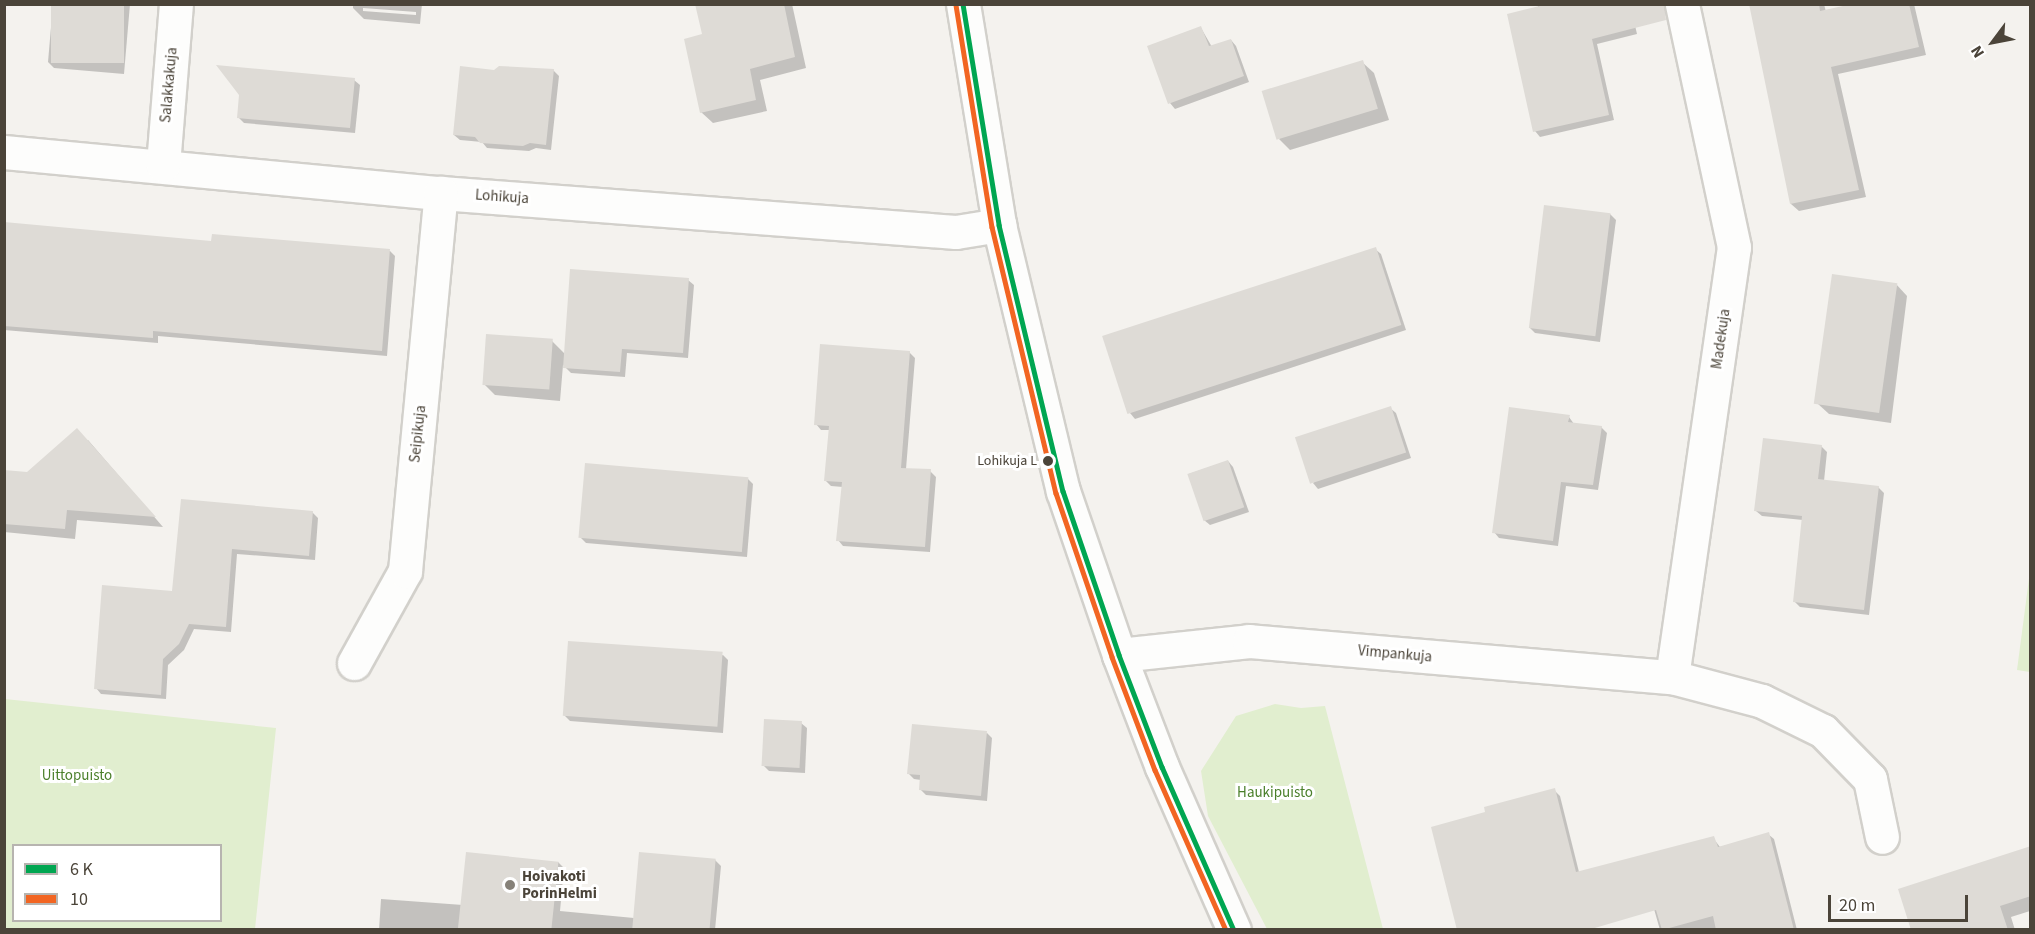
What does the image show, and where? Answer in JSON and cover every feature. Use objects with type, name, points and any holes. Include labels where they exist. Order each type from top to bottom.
[{"type":"street","name":"Salakkakuja","points":[[163,165],[176,4]]},
{"type":"street","points":[[963,4],[999,225],[1063,491],[1119,655],[1162,767],[1234,930]]},
{"type":"street","name":"Madekuja","points":[[1672,677],[1734,246],[1682,4]]},
{"type":"street","name":"Lohikuja","points":[[4,152],[163,165],[441,193],[956,232],[999,225]]},
{"type":"street","name":"Seipikuja","points":[[354,663],[405,572],[441,193]]},
{"type":"street","name":"Vimpankuja","points":[[1119,655],[1249,641],[1672,677],[1762,701],[1823,731],[1870,779],[1882,837]]},
{"type":"green space","points":[[2030,571],[2030,672],[2017,670]]},
{"type":"green space","name":"Uittopuisto","points":[[5,699],[276,728],[255,929],[5,929]]},
{"type":"green space","name":"Haukipuisto","points":[[1275,704],[1301,708],[1325,706],[1383,929],[1267,929],[1208,816],[1201,771],[1236,716]]},
{"type":"building","points":[[51,4],[124,4],[124,63],[51,63]]},
{"type":"building","points":[[695,4],[784,4],[795,57],[750,69],[756,100],[700,113],[684,39],[702,34]]},
{"type":"building","points":[[1548,4],[1664,4],[1666,20],[1592,39],[1609,115],[1533,132],[1507,14]]},
{"type":"building","points":[[1749,4],[1819,4],[1820,11],[1852,4],[1909,4],[1919,47],[1831,67],[1859,190],[1790,204]]},
{"type":"building","points":[[1201,26],[1209,46],[1231,39],[1244,76],[1168,104],[1147,46]]},
{"type":"building","points":[[1363,60],[1378,109],[1277,140],[1262,91]]},
{"type":"building","points":[[216,65],[355,78],[350,128],[237,118],[239,95]]},
{"type":"building","points":[[460,66],[494,70],[499,66],[554,69],[546,145],[480,143],[475,137],[453,135]]},
{"type":"building","points":[[1544,205],[1611,213],[1595,336],[1529,328]]},
{"type":"building","points":[[4,222],[211,241],[212,234],[390,249],[382,351],[153,331],[153,338],[4,326]]},
{"type":"building","points":[[1376,247],[1401,325],[1127,414],[1102,336]]},
{"type":"building","points":[[570,269],[689,278],[683,353],[622,349],[620,372],[563,368]]},
{"type":"building","points":[[1832,274],[1897,283],[1879,413],[1814,404]]},
{"type":"building","points":[[486,334],[553,339],[549,390],[482,385]]},
{"type":"building","points":[[820,344],[910,351],[901,468],[931,469],[925,547],[836,541],[842,482],[824,481],[829,426],[814,425]]},
{"type":"building","points":[[1391,406],[1406,453],[1310,484],[1295,437]]},
{"type":"building","points":[[1509,407],[1570,415],[1568,422],[1602,426],[1593,485],[1561,482],[1553,541],[1492,533]]},
{"type":"building","points":[[77,428],[156,517],[67,510],[65,529],[4,524],[4,470],[27,472]]},
{"type":"building","points":[[1763,438],[1822,445],[1818,479],[1879,486],[1864,610],[1793,602],[1802,516],[1754,511]]},
{"type":"building","points":[[1228,460],[1244,507],[1204,521],[1187,474]]},
{"type":"building","points":[[585,463],[748,477],[742,552],[578,538]]},
{"type":"building","points":[[181,499],[313,511],[309,556],[232,549],[226,627],[189,624],[179,644],[163,659],[161,695],[94,689],[102,585],[172,591]]},
{"type":"building","points":[[568,641],[723,652],[717,727],[563,716]]},
{"type":"building","points":[[764,719],[802,721],[799,768],[762,766]]},
{"type":"building","points":[[912,724],[987,731],[981,796],[919,790],[920,775],[907,774]]},
{"type":"building","points":[[1555,788],[1576,872],[1714,836],[1718,847],[1769,832],[1794,930],[1716,930],[1713,916],[1662,930],[1656,910],[1588,930],[1457,930],[1431,827],[1485,812],[1484,807]]},
{"type":"building","points":[[2031,846],[2031,896],[2000,906],[2008,930],[1911,930],[1898,889]]},
{"type":"building","points":[[466,852],[558,862],[551,930],[458,930]]},
{"type":"building","points":[[639,852],[716,859],[709,930],[632,930]]},
{"type":"transit line","points":[[963,4],[999,225],[1063,491],[1119,655],[1162,767],[1234,930]]},
{"type":"transit line","name":"10","points":[[956,5],[992,227],[1056,493],[1112,657],[1155,770],[1226,930]]},
{"type":"place","name":"Lohikuja L","points":[[1048,461]]},
{"type":"place","name":"Hoivakoti PorinHelmi","points":[[510,885]]}]
